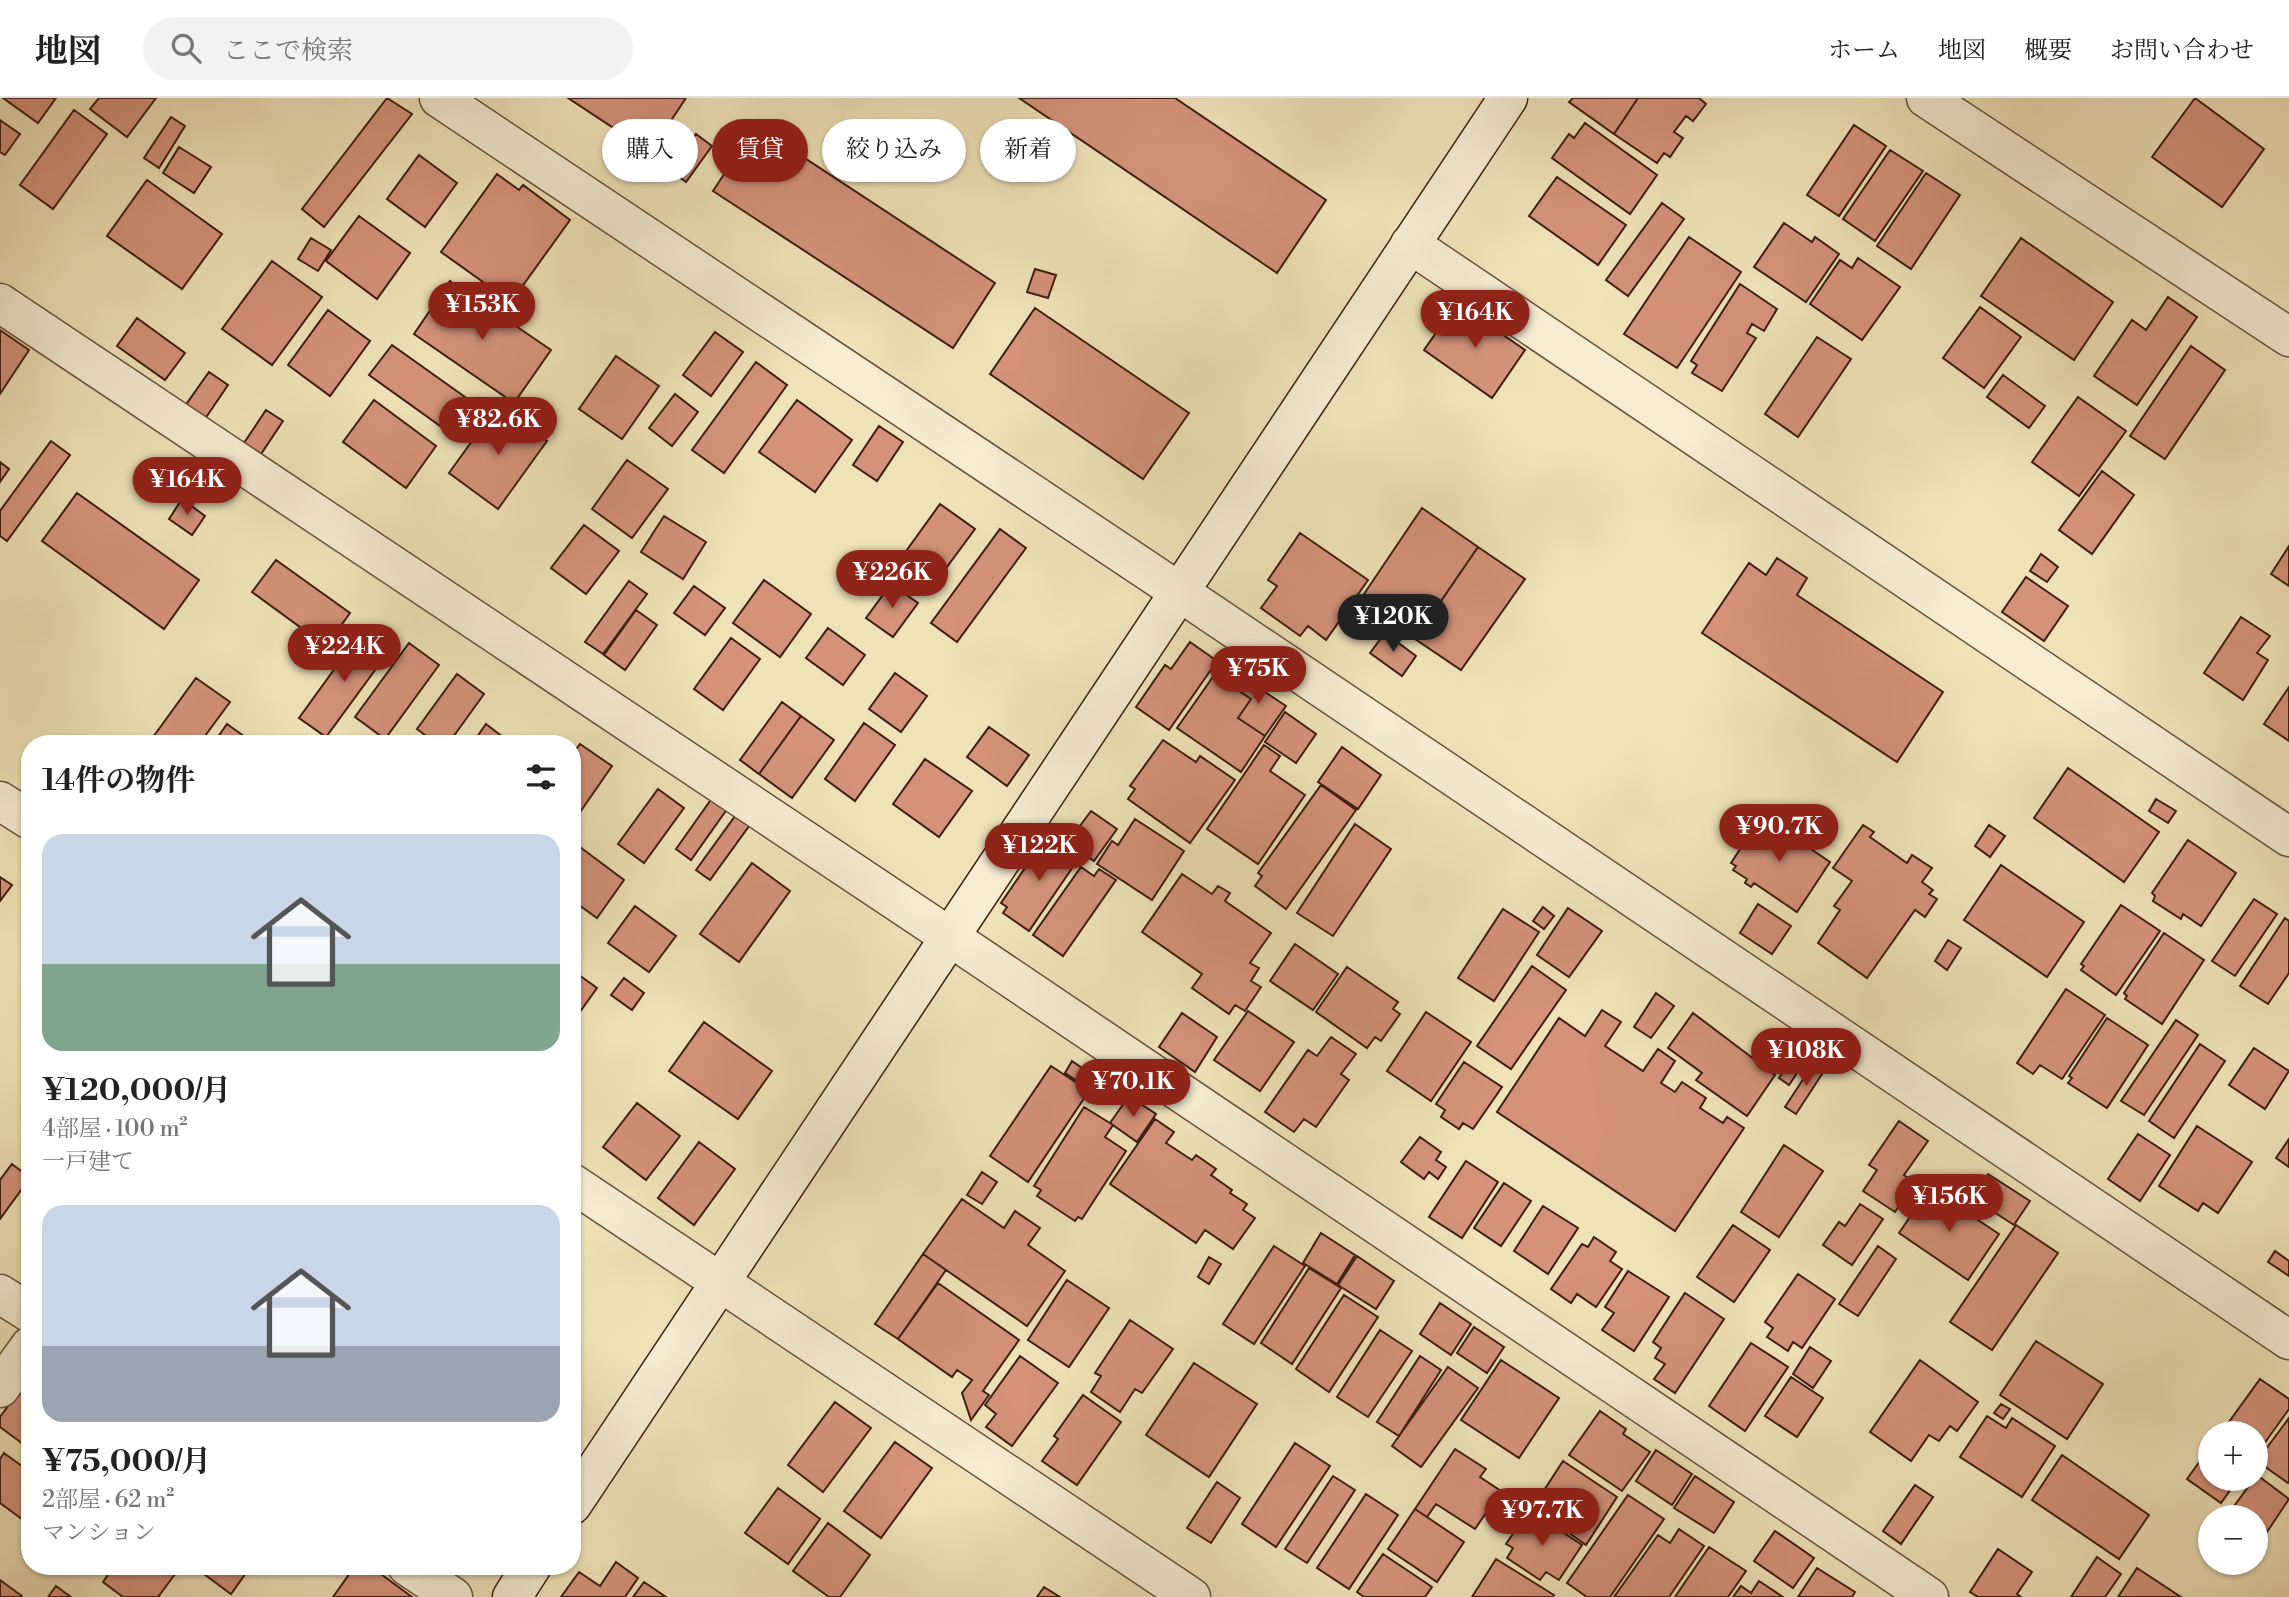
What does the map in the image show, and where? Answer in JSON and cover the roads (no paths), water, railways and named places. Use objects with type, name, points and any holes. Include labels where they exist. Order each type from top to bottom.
[{"type":"street","points":[[439,98],[1178,591],[2289,1340]]},
{"type":"street","points":[[581,1491],[1508,98]]},
{"type":"street","points":[[1926,98],[2289,337]]},
{"type":"street","points":[[1410,244],[2289,837]]},
{"type":"street","points":[[0,303],[950,937],[1929,1597]]},
{"type":"street","points":[[0,801],[21,814]]},
{"type":"street","points":[[581,1189],[1191,1597]]},
{"type":"street","points":[[0,1294],[21,1307]]},
{"type":"street","points":[[0,1388],[21,1359]]},
{"type":"street","points":[[420,1575],[453,1597]]},
{"type":"street","points":[[512,1597],[526,1575]]}]
